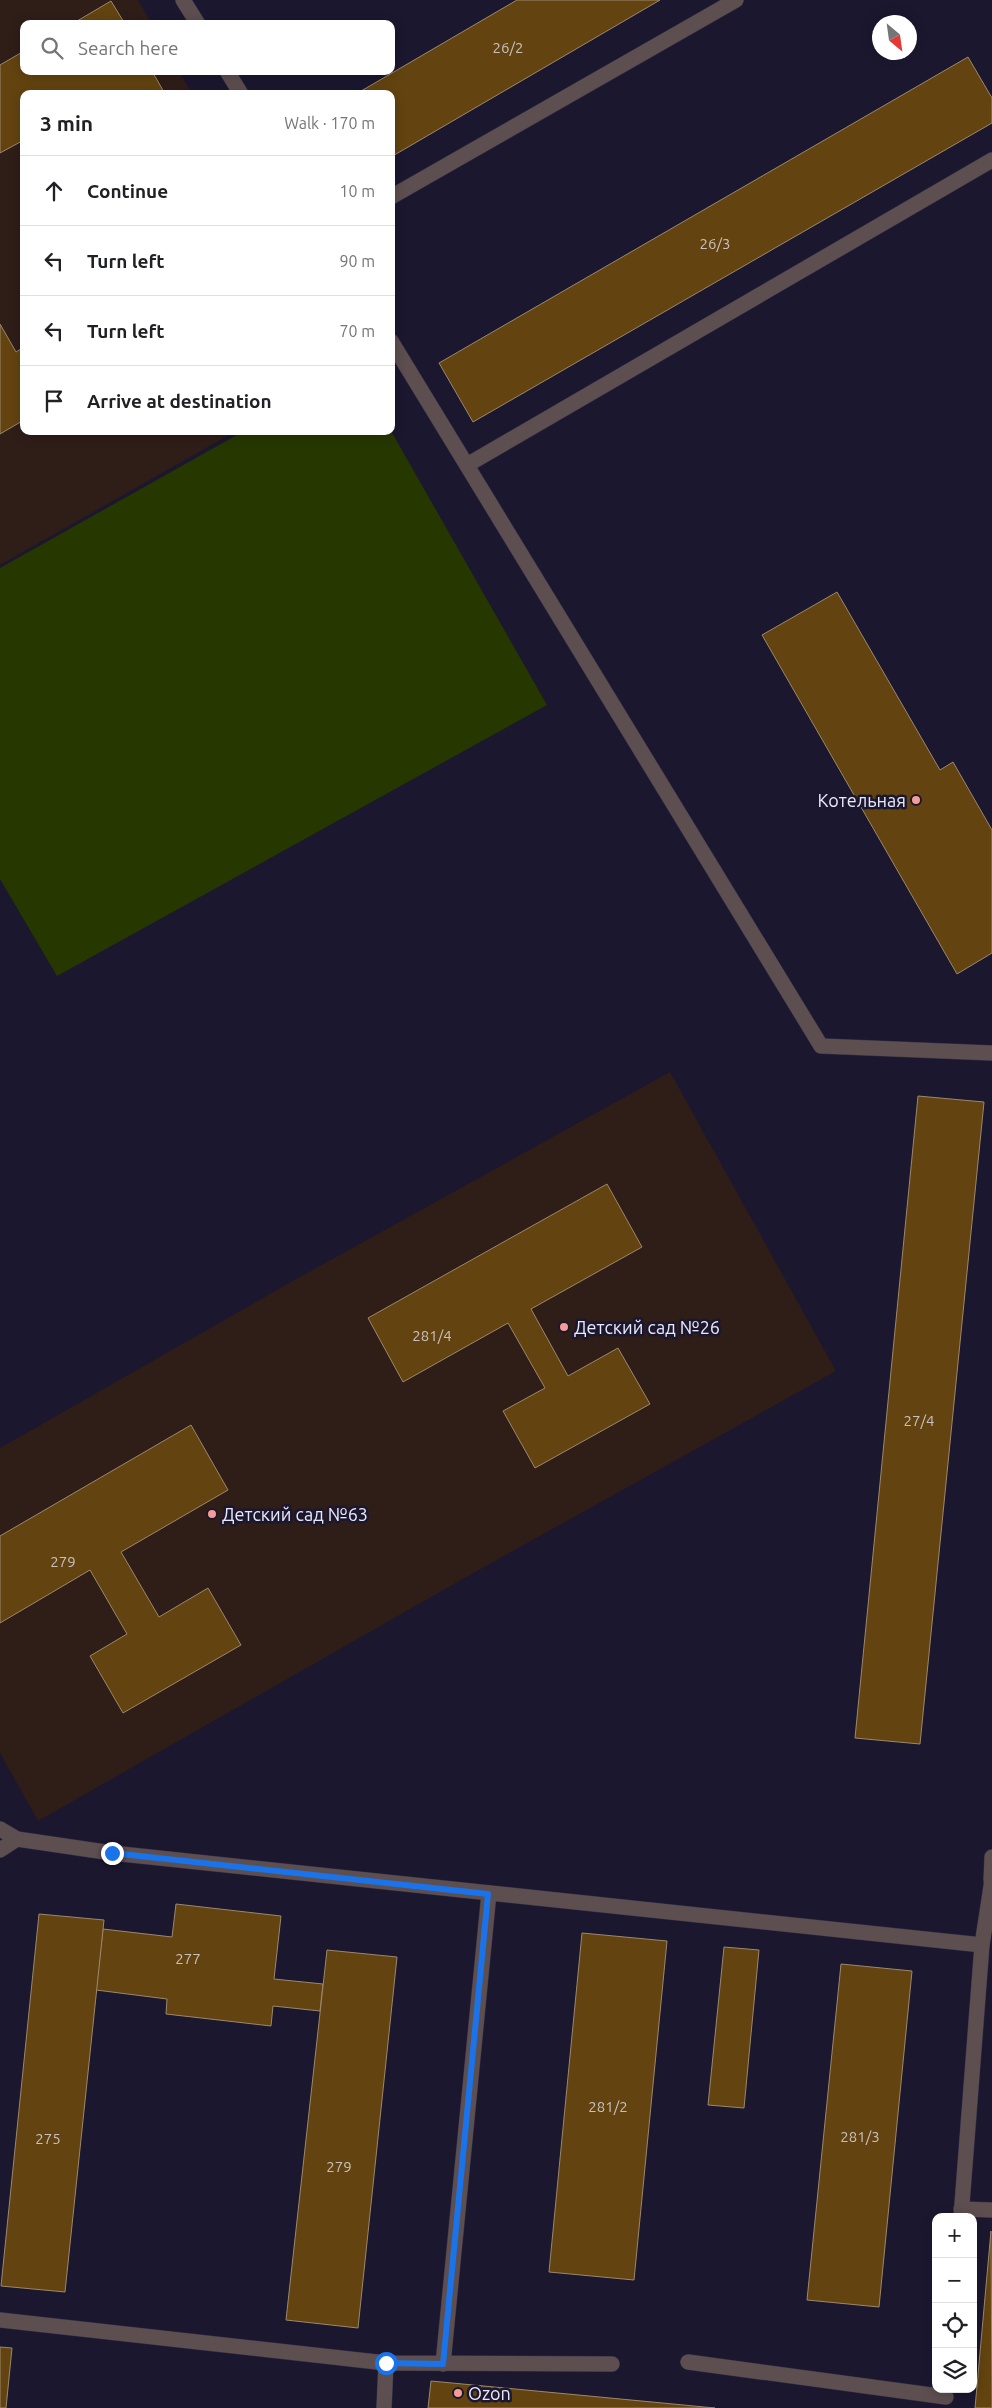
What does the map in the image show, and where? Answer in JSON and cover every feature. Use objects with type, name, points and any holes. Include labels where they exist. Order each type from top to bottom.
[{"type":"lane","points":[[183,0],[196,20]]},
{"type":"lane","points":[[395,195],[736,0]]},
{"type":"lane","points":[[229,75],[238,90]]},
{"type":"lane","points":[[467,465],[992,160]]},
{"type":"lane","points":[[395,348],[821,1046],[992,1053]]},
{"type":"lane","points":[[0,1829],[17,1839],[112,1853],[982,1945]]},
{"type":"lane","points":[[0,1850],[17,1839]]},
{"type":"lane","points":[[992,1858],[991,1880],[982,1945],[961,2213],[992,2210]]},
{"type":"lane","points":[[443,2364],[488,1894]]},
{"type":"lane","points":[[0,2320],[386,2363],[612,2364]]},
{"type":"lane","points":[[688,2362],[946,2398]]},
{"type":"lane","points":[[384,2408],[386,2363]]},
{"type":"shaded area","points":[[0,0],[138,0],[150,20],[20,20],[20,75],[181,75],[190,90],[20,90],[20,435],[229,435],[0,565]]},
{"type":"shaded area","points":[[670,1072],[836,1371],[461,1580],[38,1821],[0,1753],[0,1448],[291,1282]]},
{"type":"green space","points":[[237,435],[393,435],[547,705],[57,976],[0,879],[0,568]]},
{"type":"building","points":[[517,0],[660,0],[395,155],[395,90],[363,90],[389,75],[395,75],[395,71]]},
{"type":"building","points":[[111,1],[123,20],[79,20]]},
{"type":"building","points":[[20,53],[20,75],[154,75],[163,90],[20,90],[20,142],[0,153],[0,65]]},
{"type":"building","points":[[968,57],[992,98],[992,123],[473,422],[439,363]]},
{"type":"building","points":[[0,324],[16,352],[20,350],[20,422],[0,434]]},
{"type":"building","name":"Котельная","points":[[837,592],[940,770],[953,762],[992,830],[992,953],[957,974],[762,635]]},
{"type":"building","points":[[918,1096],[984,1102],[920,1744],[855,1738]]},
{"type":"building","points":[[607,1184],[642,1247],[531,1309],[568,1376],[618,1348],[650,1404],[535,1468],[503,1411],[545,1388],[508,1323],[403,1382],[368,1318]]},
{"type":"building","points":[[191,1425],[228,1490],[121,1552],[159,1617],[208,1588],[241,1645],[123,1713],[90,1656],[127,1634],[90,1570],[0,1623],[0,1536]]},
{"type":"building","points":[[176,1904],[281,1916],[274,1979],[323,1984],[320,2011],[273,2006],[271,2026],[166,2014],[167,1999],[96,1990],[103,1929],[172,1937]]},
{"type":"building","points":[[39,1914],[104,1920],[65,2292],[1,2286]]},
{"type":"building","points":[[582,1933],[667,1941],[634,2280],[549,2272]]},
{"type":"building","points":[[724,1947],[759,1950],[744,2108],[708,2105]]},
{"type":"building","points":[[327,1950],[397,1957],[358,2328],[286,2320]]},
{"type":"building","points":[[841,1964],[912,1971],[879,2307],[807,2300]]},
{"type":"building","points":[[991,2231],[992,2408],[975,2408]]},
{"type":"building","points":[[0,2347],[12,2348],[6,2408],[0,2408]]},
{"type":"building","points":[[431,2381],[715,2408],[428,2408]]},
{"type":"place","name":"Котельная","points":[[916,800]]},
{"type":"place","name":"Детский сад №26","points":[[564,1327]]},
{"type":"place","name":"Детский сад №63","points":[[212,1514]]},
{"type":"place","name":"Ozon","points":[[458,2393]]},
{"type":"route","points":[[112,1853],[488,1894],[443,2364],[386,2363]]}]
